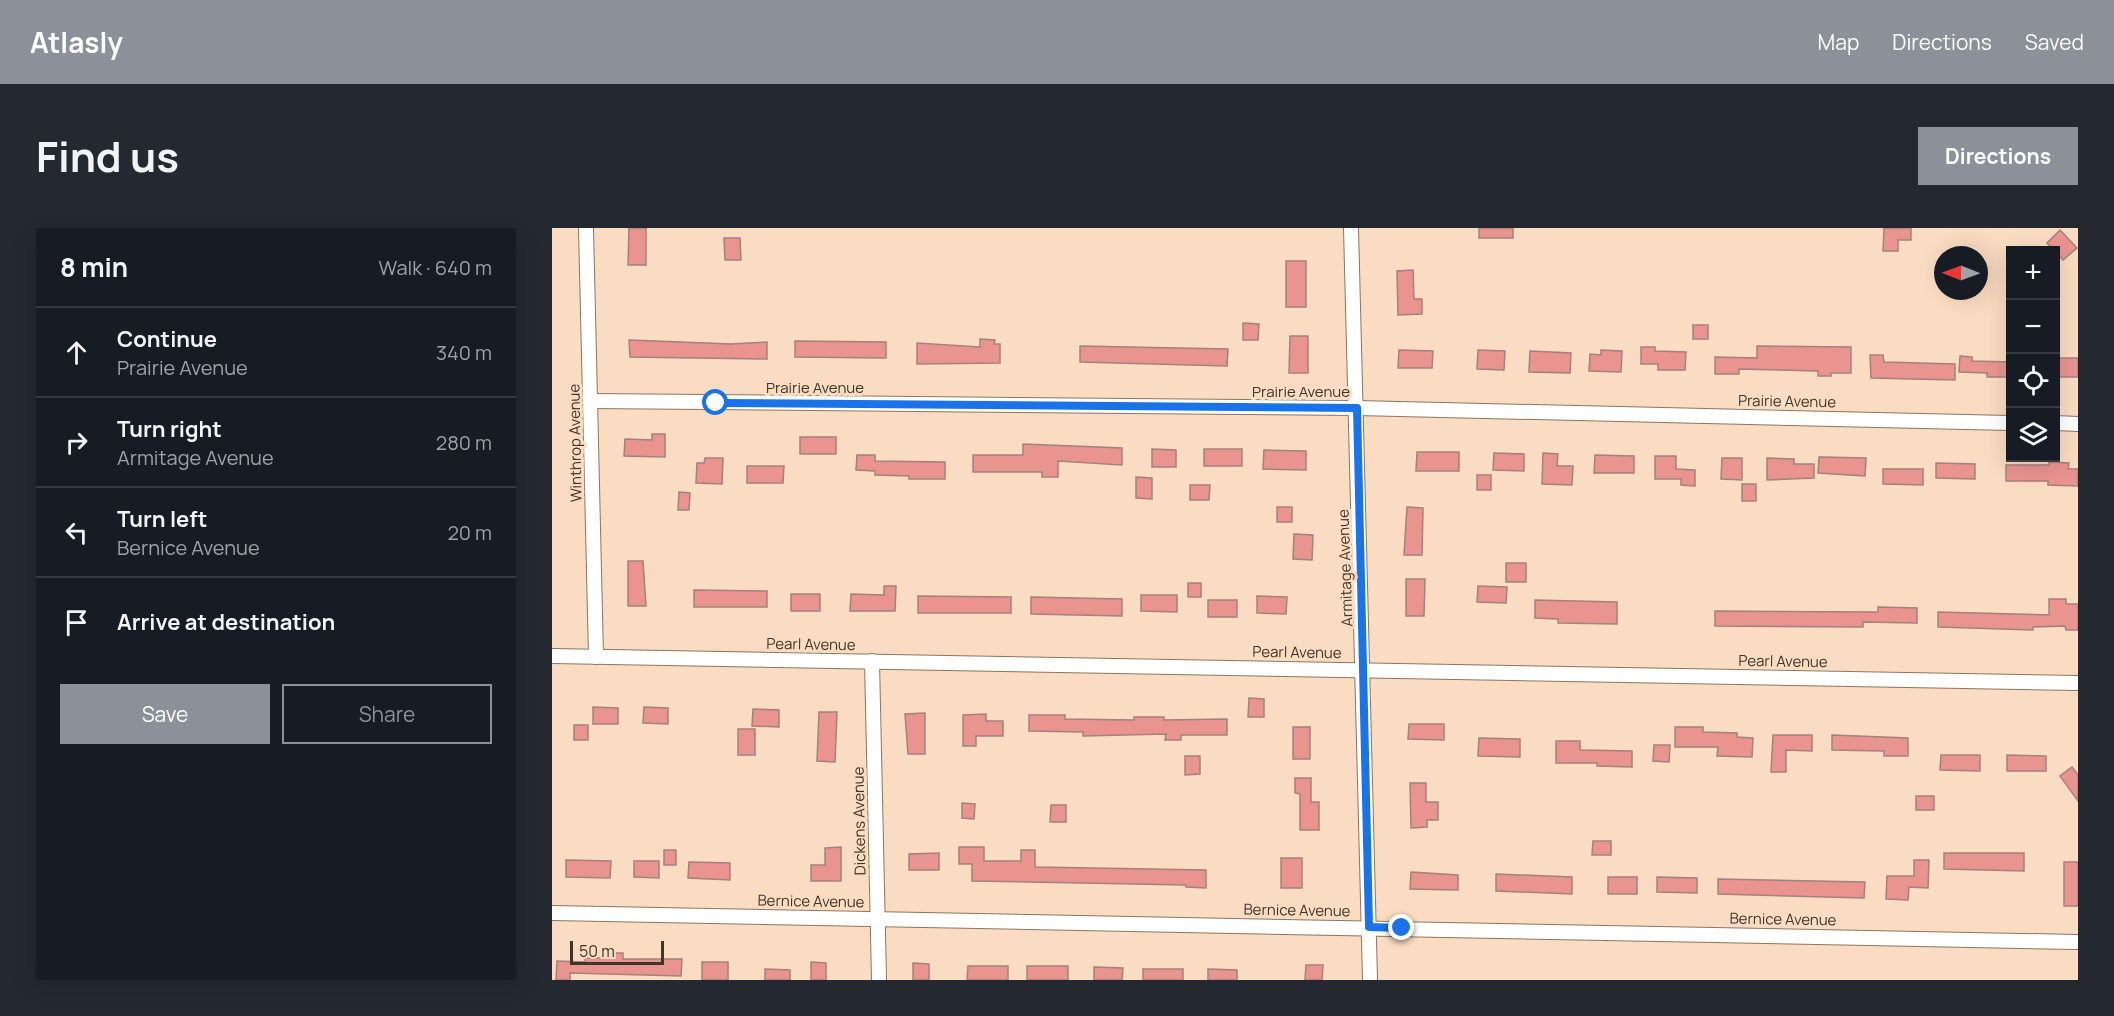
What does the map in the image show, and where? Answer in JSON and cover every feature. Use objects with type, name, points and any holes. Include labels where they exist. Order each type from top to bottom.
[{"type":"street","name":"Winthrop Avenue","points":[[586,228],[596,657]]},
{"type":"street","name":"Armitage Avenue","points":[[1351,228],[1364,670],[1370,980]]},
{"type":"street","name":"Prairie Avenue","points":[[590,401],[1357,408],[2006,423]]},
{"type":"street","points":[[2060,423],[2078,424]]},
{"type":"street","name":"Pearl Avenue","points":[[552,656],[2078,683]]},
{"type":"street","name":"Dickens Avenue","points":[[872,661],[879,980]]},
{"type":"street","name":"Bernice Avenue","points":[[552,913],[2078,942]]},
{"type":"building","points":[[629,228],[646,228],[646,265],[628,265]]},
{"type":"building","points":[[1479,228],[1513,228],[1513,238],[1479,238]]},
{"type":"building","points":[[1884,228],[1911,228],[1911,240],[1898,240],[1898,251],[1883,251]]},
{"type":"building","points":[[2060,230],[2077,248],[2063,260],[2060,257],[2060,246],[2050,246],[2047,243]]},
{"type":"building","points":[[724,238],[740,238],[741,260],[725,260]]},
{"type":"building","points":[[1286,261],[1306,261],[1306,307],[1286,307]]},
{"type":"building","points":[[1413,270],[1414,299],[1422,299],[1422,314],[1398,315],[1397,271]]},
{"type":"building","points":[[1243,323],[1259,324],[1258,340],[1243,340]]},
{"type":"building","points":[[1693,325],[1708,325],[1708,339],[1693,339]]},
{"type":"building","points":[[1290,336],[1308,336],[1308,373],[1289,373]]},
{"type":"building","points":[[980,339],[995,340],[994,344],[1000,344],[1000,363],[917,364],[917,343],[980,347]]},
{"type":"building","points":[[629,340],[731,344],[767,342],[767,359],[630,357]]},
{"type":"building","points":[[795,341],[886,342],[886,358],[795,357]]},
{"type":"building","points":[[1080,346],[1228,349],[1227,366],[1080,362]]},
{"type":"building","points":[[1757,346],[1851,347],[1851,373],[1831,373],[1831,376],[1818,376],[1818,371],[1739,369],[1739,374],[1715,374],[1715,357],[1757,358]]},
{"type":"building","points":[[1641,347],[1655,347],[1655,351],[1686,352],[1685,370],[1658,370],[1658,364],[1641,364]]},
{"type":"building","points":[[1399,350],[1433,351],[1432,368],[1398,368]]},
{"type":"building","points":[[1478,350],[1505,351],[1504,370],[1477,369]]},
{"type":"building","points":[[1601,350],[1622,351],[1621,372],[1589,371],[1590,354],[1601,355]]},
{"type":"building","points":[[1530,351],[1571,353],[1570,373],[1529,372]]},
{"type":"building","points":[[1870,355],[1883,355],[1884,362],[1955,364],[1955,380],[1871,378]]},
{"type":"building","points":[[1960,356],[1972,357],[1972,361],[2006,362],[2006,377],[1987,377],[1987,373],[1959,372]]},
{"type":"building","points":[[2060,358],[2078,358],[2078,377],[2060,377]]},
{"type":"building","points":[[652,434],[665,434],[665,457],[624,456],[625,439],[652,440]]},
{"type":"building","points":[[800,437],[836,437],[836,454],[800,454]]},
{"type":"building","points":[[1023,444],[1122,448],[1122,465],[1058,461],[1058,477],[1042,477],[1042,472],[973,472],[973,455],[1023,455]]},
{"type":"building","points":[[1152,449],[1176,450],[1176,467],[1152,467]]},
{"type":"building","points":[[1204,449],[1242,449],[1242,466],[1204,466]]},
{"type":"building","points":[[1264,450],[1306,451],[1306,470],[1263,469]]},
{"type":"building","points":[[1417,452],[1459,452],[1459,471],[1416,471]]},
{"type":"building","points":[[1494,453],[1524,454],[1524,471],[1493,470]]},
{"type":"building","points":[[1543,453],[1558,454],[1557,466],[1573,466],[1572,485],[1542,484]]},
{"type":"building","points":[[857,455],[875,455],[875,461],[945,462],[945,479],[909,479],[909,476],[875,475],[875,471],[856,470]]},
{"type":"building","points":[[1595,455],[1634,456],[1634,473],[1594,473]]},
{"type":"building","points":[[1655,456],[1676,456],[1676,469],[1695,470],[1695,486],[1681,485],[1681,479],[1655,479]]},
{"type":"building","points":[[1819,457],[1866,458],[1865,476],[1818,473]]},
{"type":"building","points":[[705,458],[723,458],[722,484],[696,483],[697,463],[704,463]]},
{"type":"building","points":[[1722,458],[1742,458],[1742,480],[1721,479]]},
{"type":"building","points":[[1767,458],[1794,459],[1794,464],[1814,464],[1814,478],[1767,480]]},
{"type":"building","points":[[2049,462],[2069,463],[2068,469],[2078,469],[2078,486],[2048,485],[2048,481],[2006,481],[2006,465],[2049,465]]},
{"type":"building","points":[[1936,463],[1975,464],[1975,479],[1936,478]]},
{"type":"building","points":[[747,466],[784,466],[783,483],[747,483]]},
{"type":"building","points":[[1883,469],[1923,469],[1923,485],[1883,484]]},
{"type":"building","points":[[1477,475],[1491,475],[1491,490],[1477,490]]},
{"type":"building","points":[[1136,477],[1152,478],[1152,499],[1136,498]]},
{"type":"building","points":[[1742,484],[1756,484],[1756,501],[1742,501]]},
{"type":"building","points":[[1190,485],[1210,485],[1209,500],[1190,500]]},
{"type":"building","points":[[679,492],[690,493],[689,510],[678,510]]},
{"type":"building","points":[[1277,507],[1292,507],[1292,522],[1277,522]]},
{"type":"building","points":[[1407,507],[1423,508],[1422,555],[1404,555]]},
{"type":"building","points":[[1294,534],[1313,535],[1312,560],[1293,559]]},
{"type":"building","points":[[628,561],[643,561],[646,606],[628,606]]},
{"type":"building","points":[[1506,563],[1526,563],[1526,582],[1506,582]]},
{"type":"building","points":[[1406,579],[1425,579],[1424,616],[1406,616]]},
{"type":"building","points":[[1188,583],[1201,583],[1201,597],[1188,597]]},
{"type":"building","points":[[884,586],[896,586],[895,611],[850,611],[851,594],[884,595]]},
{"type":"building","points":[[1478,586],[1507,587],[1506,603],[1477,602]]},
{"type":"building","points":[[694,590],[767,591],[767,607],[694,607]]},
{"type":"building","points":[[791,594],[820,594],[820,611],[791,611]]},
{"type":"building","points":[[1141,595],[1177,595],[1177,612],[1141,611]]},
{"type":"building","points":[[918,596],[1011,597],[1011,613],[918,613]]},
{"type":"building","points":[[1257,596],[1287,597],[1286,614],[1257,613]]},
{"type":"building","points":[[1031,597],[1122,599],[1122,616],[1031,614]]},
{"type":"building","points":[[2049,599],[2066,599],[2066,604],[2078,604],[2078,630],[2066,630],[2065,626],[2033,627],[2033,630],[1938,627],[1938,612],[2049,615]]},
{"type":"building","points":[[1208,600],[1237,600],[1237,617],[1208,617]]},
{"type":"building","points":[[1535,600],[1617,602],[1617,624],[1558,623],[1558,619],[1535,618]]},
{"type":"building","points":[[1878,607],[1917,608],[1917,623],[1863,622],[1863,627],[1715,626],[1715,611],[1878,612]]},
{"type":"building","points":[[1249,698],[1264,699],[1264,717],[1248,717]]},
{"type":"building","points":[[593,707],[618,708],[618,724],[593,724]]},
{"type":"building","points":[[644,707],[668,708],[668,724],[643,723]]},
{"type":"building","points":[[753,709],[779,710],[779,727],[752,726]]},
{"type":"building","points":[[819,712],[837,712],[835,762],[817,761]]},
{"type":"building","points":[[925,713],[925,754],[908,754],[905,714]]},
{"type":"building","points":[[986,714],[986,721],[1003,721],[1003,736],[976,736],[976,746],[963,746],[963,715]]},
{"type":"building","points":[[1029,715],[1065,715],[1065,719],[1134,720],[1134,717],[1164,717],[1164,720],[1227,719],[1227,735],[1181,735],[1181,740],[1165,740],[1166,734],[1083,736],[1083,732],[1029,731]]},
{"type":"building","points":[[1409,724],[1444,724],[1444,740],[1408,739]]},
{"type":"building","points":[[574,725],[588,725],[588,740],[574,740]]},
{"type":"building","points":[[1293,727],[1310,727],[1310,759],[1293,759]]},
{"type":"building","points":[[1675,727],[1703,727],[1703,732],[1737,733],[1737,737],[1753,738],[1752,757],[1717,756],[1718,747],[1675,747]]},
{"type":"building","points":[[738,729],[755,729],[755,755],[738,755]]},
{"type":"building","points":[[1773,735],[1812,735],[1812,751],[1786,750],[1786,772],[1771,772]]},
{"type":"building","points":[[1832,735],[1908,738],[1908,756],[1884,756],[1884,751],[1832,750]]},
{"type":"building","points":[[1479,738],[1520,739],[1520,757],[1478,756]]},
{"type":"building","points":[[1556,741],[1580,741],[1580,750],[1632,751],[1632,767],[1597,766],[1597,763],[1556,763]]},
{"type":"building","points":[[1654,745],[1670,745],[1669,762],[1653,761]]},
{"type":"building","points":[[1941,755],[1980,755],[1980,771],[1940,770]]},
{"type":"building","points":[[2007,755],[2046,756],[2046,771],[2007,771]]},
{"type":"building","points":[[1185,756],[1200,756],[1200,774],[1185,775]]},
{"type":"building","points":[[2072,767],[2078,775],[2078,801],[2060,776]]},
{"type":"building","points":[[1295,778],[1311,778],[1311,802],[1319,802],[1319,830],[1300,830],[1300,794],[1295,793]]},
{"type":"building","points":[[1410,783],[1426,783],[1426,802],[1438,802],[1438,820],[1427,820],[1427,827],[1411,828]]},
{"type":"building","points":[[1916,796],[1934,796],[1934,810],[1916,810]]},
{"type":"building","points":[[962,803],[975,804],[974,819],[962,818]]},
{"type":"building","points":[[1051,805],[1066,805],[1066,822],[1050,822]]},
{"type":"building","points":[[1593,841],[1611,841],[1611,855],[1592,855]]},
{"type":"building","points":[[841,847],[841,881],[811,881],[811,865],[825,865],[825,848]]},
{"type":"building","points":[[959,847],[984,847],[984,861],[1021,861],[1021,850],[1035,850],[1035,867],[1206,870],[1206,888],[1186,887],[1186,885],[972,881],[972,864],[959,864]]},
{"type":"building","points":[[664,850],[676,850],[676,865],[664,865]]},
{"type":"building","points":[[939,853],[939,870],[909,870],[909,854]]},
{"type":"building","points":[[1944,853],[2024,853],[2024,871],[1944,869]]},
{"type":"building","points":[[1281,858],[1302,858],[1302,888],[1281,888]]},
{"type":"building","points":[[566,860],[611,861],[610,878],[566,877]]},
{"type":"building","points":[[1914,860],[1929,860],[1928,888],[1909,887],[1908,900],[1886,899],[1887,876],[1914,876]]},
{"type":"building","points":[[634,861],[659,861],[659,878],[634,877]]},
{"type":"building","points":[[689,862],[730,863],[730,880],[688,878]]},
{"type":"building","points":[[2064,862],[2078,862],[2078,906],[2064,906]]},
{"type":"building","points":[[1411,872],[1458,875],[1458,890],[1410,889]]},
{"type":"building","points":[[1496,874],[1572,877],[1572,894],[1496,891]]},
{"type":"building","points":[[1608,877],[1637,877],[1637,894],[1608,894]]},
{"type":"building","points":[[1657,877],[1697,878],[1697,893],[1657,892]]},
{"type":"building","points":[[1718,879],[1865,882],[1864,898],[1718,894]]},
{"type":"building","points":[[606,953],[623,953],[623,959],[682,959],[681,976],[570,973],[570,980],[556,980],[557,961],[585,962],[585,958],[605,958]]},
{"type":"building","points":[[702,962],[728,962],[728,980],[702,980]]},
{"type":"building","points":[[811,962],[826,963],[826,980],[811,980]]},
{"type":"building","points":[[913,963],[929,964],[929,980],[913,980]]},
{"type":"building","points":[[1306,965],[1323,965],[1322,980],[1305,980]]},
{"type":"building","points":[[968,966],[1008,966],[1008,980],[967,980]]},
{"type":"building","points":[[1027,966],[1068,966],[1068,980],[1027,980]]},
{"type":"building","points":[[1094,967],[1123,968],[1122,980],[1094,980]]},
{"type":"building","points":[[765,969],[790,970],[790,980],[765,980]]},
{"type":"building","points":[[1143,969],[1183,969],[1183,980],[1143,980]]},
{"type":"building","points":[[1208,969],[1237,970],[1237,980],[1208,980]]},
{"type":"route","points":[[716,403],[1357,408],[1369,927],[1402,928]]}]
